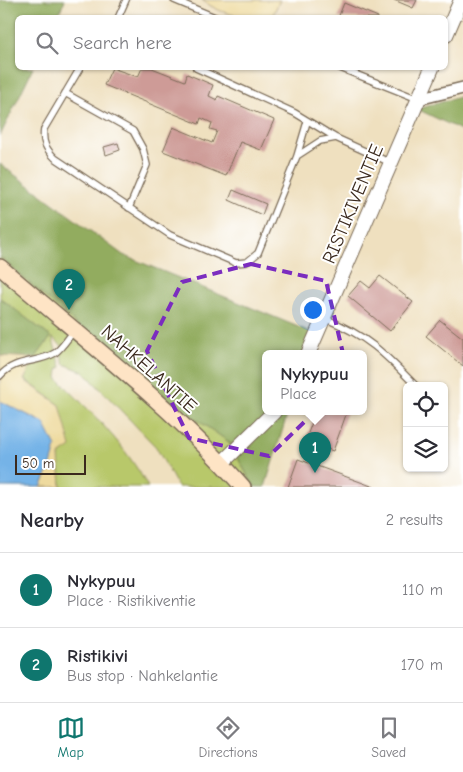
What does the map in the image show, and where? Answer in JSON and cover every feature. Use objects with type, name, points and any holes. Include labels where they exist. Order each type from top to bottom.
[{"type":"main road","name":"NAHKELANTIE","points":[[0,267],[148,391],[222,463],[243,487]]},
{"type":"street","points":[[448,30],[461,0]]},
{"type":"street","name":"RISTIKIVENTIE","points":[[310,350],[431,70]]},
{"type":"street","points":[[418,99],[463,88]]},
{"type":"street","points":[[222,463],[271,415]]},
{"type":"lane","points":[[119,15],[126,0]]},
{"type":"lane","points":[[174,0],[210,15]]},
{"type":"lane","points":[[79,70],[44,129],[43,138],[46,149],[54,158],[170,235],[236,262],[247,262],[258,253],[298,156],[307,122]]},
{"type":"lane","points":[[200,70],[295,113],[336,138],[391,163]]},
{"type":"lane","points":[[345,70],[418,99]]},
{"type":"lane","points":[[65,93],[133,131],[143,149],[147,165],[129,208]]},
{"type":"lane","points":[[298,156],[320,141],[336,138]]},
{"type":"lane","points":[[324,318],[362,336],[376,345],[412,382]]},
{"type":"lane","points":[[0,376],[8,366],[50,356],[58,351],[75,330]]},
{"type":"highlighted area","points":[[251,264],[326,281],[349,379],[269,456],[189,438],[147,351],[182,282]]},
{"type":"green space","points":[[0,0],[65,0],[58,15],[15,15],[15,70],[32,70],[0,136]]},
{"type":"green space","points":[[463,96],[463,131],[417,109]]},
{"type":"green space","points":[[0,164],[123,255],[313,333],[307,350],[262,350],[262,415],[287,415],[265,487],[254,487],[229,442],[137,378],[0,257]]},
{"type":"green space","points":[[0,257],[137,378],[229,442],[254,487],[178,487],[156,447],[84,372],[64,364],[61,353],[64,348],[52,337],[61,367],[58,370],[57,378],[118,443],[148,487],[61,487],[59,455],[60,405],[24,379],[35,358],[51,337],[0,298]]},
{"type":"green space","points":[[0,298],[51,337],[35,358],[0,356]]},
{"type":"sand","points":[[202,0],[280,0],[273,15],[235,15],[210,6]]},
{"type":"sand","points":[[0,356],[35,358],[24,380],[60,405],[71,447],[59,455],[61,487],[41,487],[50,468],[44,423],[0,401]]},
{"type":"water","points":[[0,401],[44,423],[56,447],[50,468],[41,487],[0,487]]},
{"type":"building","points":[[394,0],[417,0],[413,8]]},
{"type":"building","points":[[344,3],[373,15],[339,15]]},
{"type":"building","points":[[111,70],[118,70],[138,77],[141,70],[157,70],[185,81],[187,74],[213,85],[209,96],[217,100],[218,96],[274,120],[261,150],[240,142],[226,176],[163,151],[173,127],[212,143],[217,131],[210,129],[212,123],[201,118],[199,124],[104,85]]},
{"type":"building","points":[[118,143],[120,150],[106,155],[104,147]]},
{"type":"building","points":[[233,190],[266,204],[262,215],[229,200]]},
{"type":"building","points":[[380,276],[413,302],[390,331],[348,296],[361,281],[370,288]]},
{"type":"building","points":[[440,320],[463,338],[463,366],[426,336]]},
{"type":"building","points":[[315,415],[346,415],[333,451],[305,441]]},
{"type":"building","points":[[298,459],[374,487],[288,487]]},
{"type":"place","name":"Ristikivi","points":[[69,310]]},
{"type":"place","name":"Nykypuu","points":[[315,473]]}]
